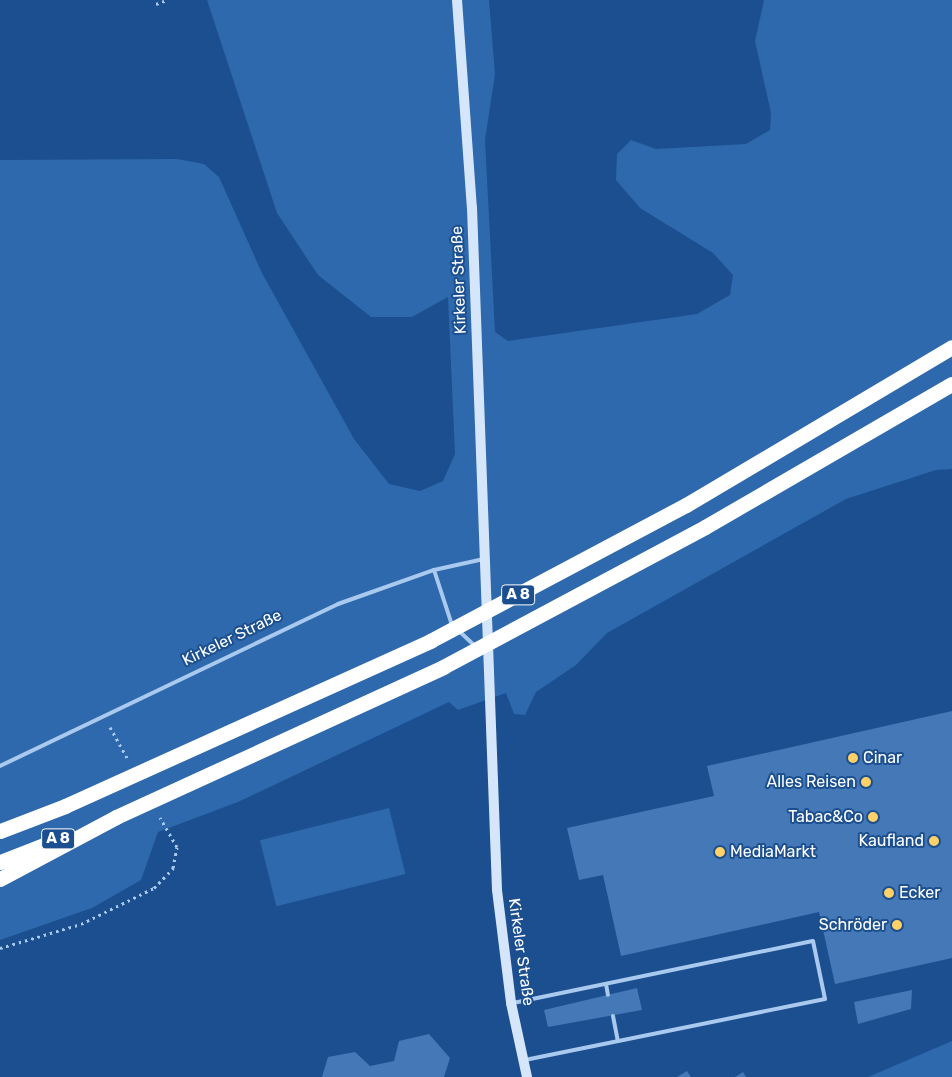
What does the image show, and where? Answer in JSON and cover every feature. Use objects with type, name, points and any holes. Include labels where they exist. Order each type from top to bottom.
[{"type":"highway","name":"A 8","points":[[0,831],[64,806],[242,729],[447,632],[686,505],[952,347]]},
{"type":"highway","name":"A 8","points":[[0,862],[116,816],[334,719],[572,600],[952,384]]},
{"type":"highway","points":[[0,879],[116,816]]},
{"type":"main road","name":"Kirkeler Straße","points":[[457,0],[486,559],[497,890],[511,1003],[527,1077]]},
{"type":"lane","name":"Kirkeler Straße","points":[[0,766],[338,604],[434,570],[486,559]]},
{"type":"lane","points":[[434,570],[452,624],[488,658]]},
{"type":"lane","points":[[511,1003],[813,941],[825,999],[523,1061]]},
{"type":"lane","points":[[606,984],[608,995]]},
{"type":"lane","points":[[613,1016],[618,1041]]},
{"type":"path","points":[[156,4],[167,0]]},
{"type":"path","points":[[104,716],[133,768]]},
{"type":"path","points":[[0,948],[82,924],[154,888],[173,868],[177,847],[157,812]]},
{"type":"shaded area","points":[[207,0],[489,0],[495,74],[485,140],[495,332],[508,341],[697,314],[730,295],[733,275],[713,253],[640,208],[616,180],[617,154],[631,140],[656,149],[746,144],[770,130],[771,113],[755,41],[764,0],[952,0],[952,469],[936,470],[846,499],[607,633],[576,665],[536,692],[525,715],[514,714],[506,693],[458,710],[449,702],[238,802],[158,832],[141,880],[92,908],[0,940],[0,160],[177,159],[204,164],[219,177],[262,273],[354,439],[389,484],[420,491],[443,481],[455,454],[448,297],[412,317],[371,317],[318,275],[277,213]]},
{"type":"shaded area","points":[[389,808],[405,874],[276,906],[260,840]]},
{"type":"shaded area","points":[[952,1041],[952,1077],[868,1077]]},
{"type":"building","name":"MediaMarkt","points":[[952,711],[952,958],[835,984],[819,912],[621,956],[603,875],[579,880],[567,828],[714,796],[707,766]]},
{"type":"building","points":[[637,988],[642,1010],[548,1027],[544,1010]]},
{"type":"building","points":[[912,990],[911,1009],[858,1024],[854,1002]]},
{"type":"building","points":[[429,1034],[450,1058],[444,1077],[322,1077],[328,1057],[355,1052],[370,1066],[394,1061],[399,1041]]},
{"type":"building","points":[[687,1071],[691,1077],[677,1077]]},
{"type":"building","points":[[743,1072],[746,1077],[735,1077]]},
{"type":"place","name":"Cinar","points":[[853,758]]},
{"type":"place","name":"Alles Reisen","points":[[866,782]]},
{"type":"place","name":"Tabac&Co","points":[[873,817]]},
{"type":"place","name":"Kaufland","points":[[934,841]]},
{"type":"place","name":"MediaMarkt","points":[[720,852]]},
{"type":"place","name":"Ecker","points":[[889,893]]},
{"type":"place","name":"Schröder","points":[[897,925]]}]
